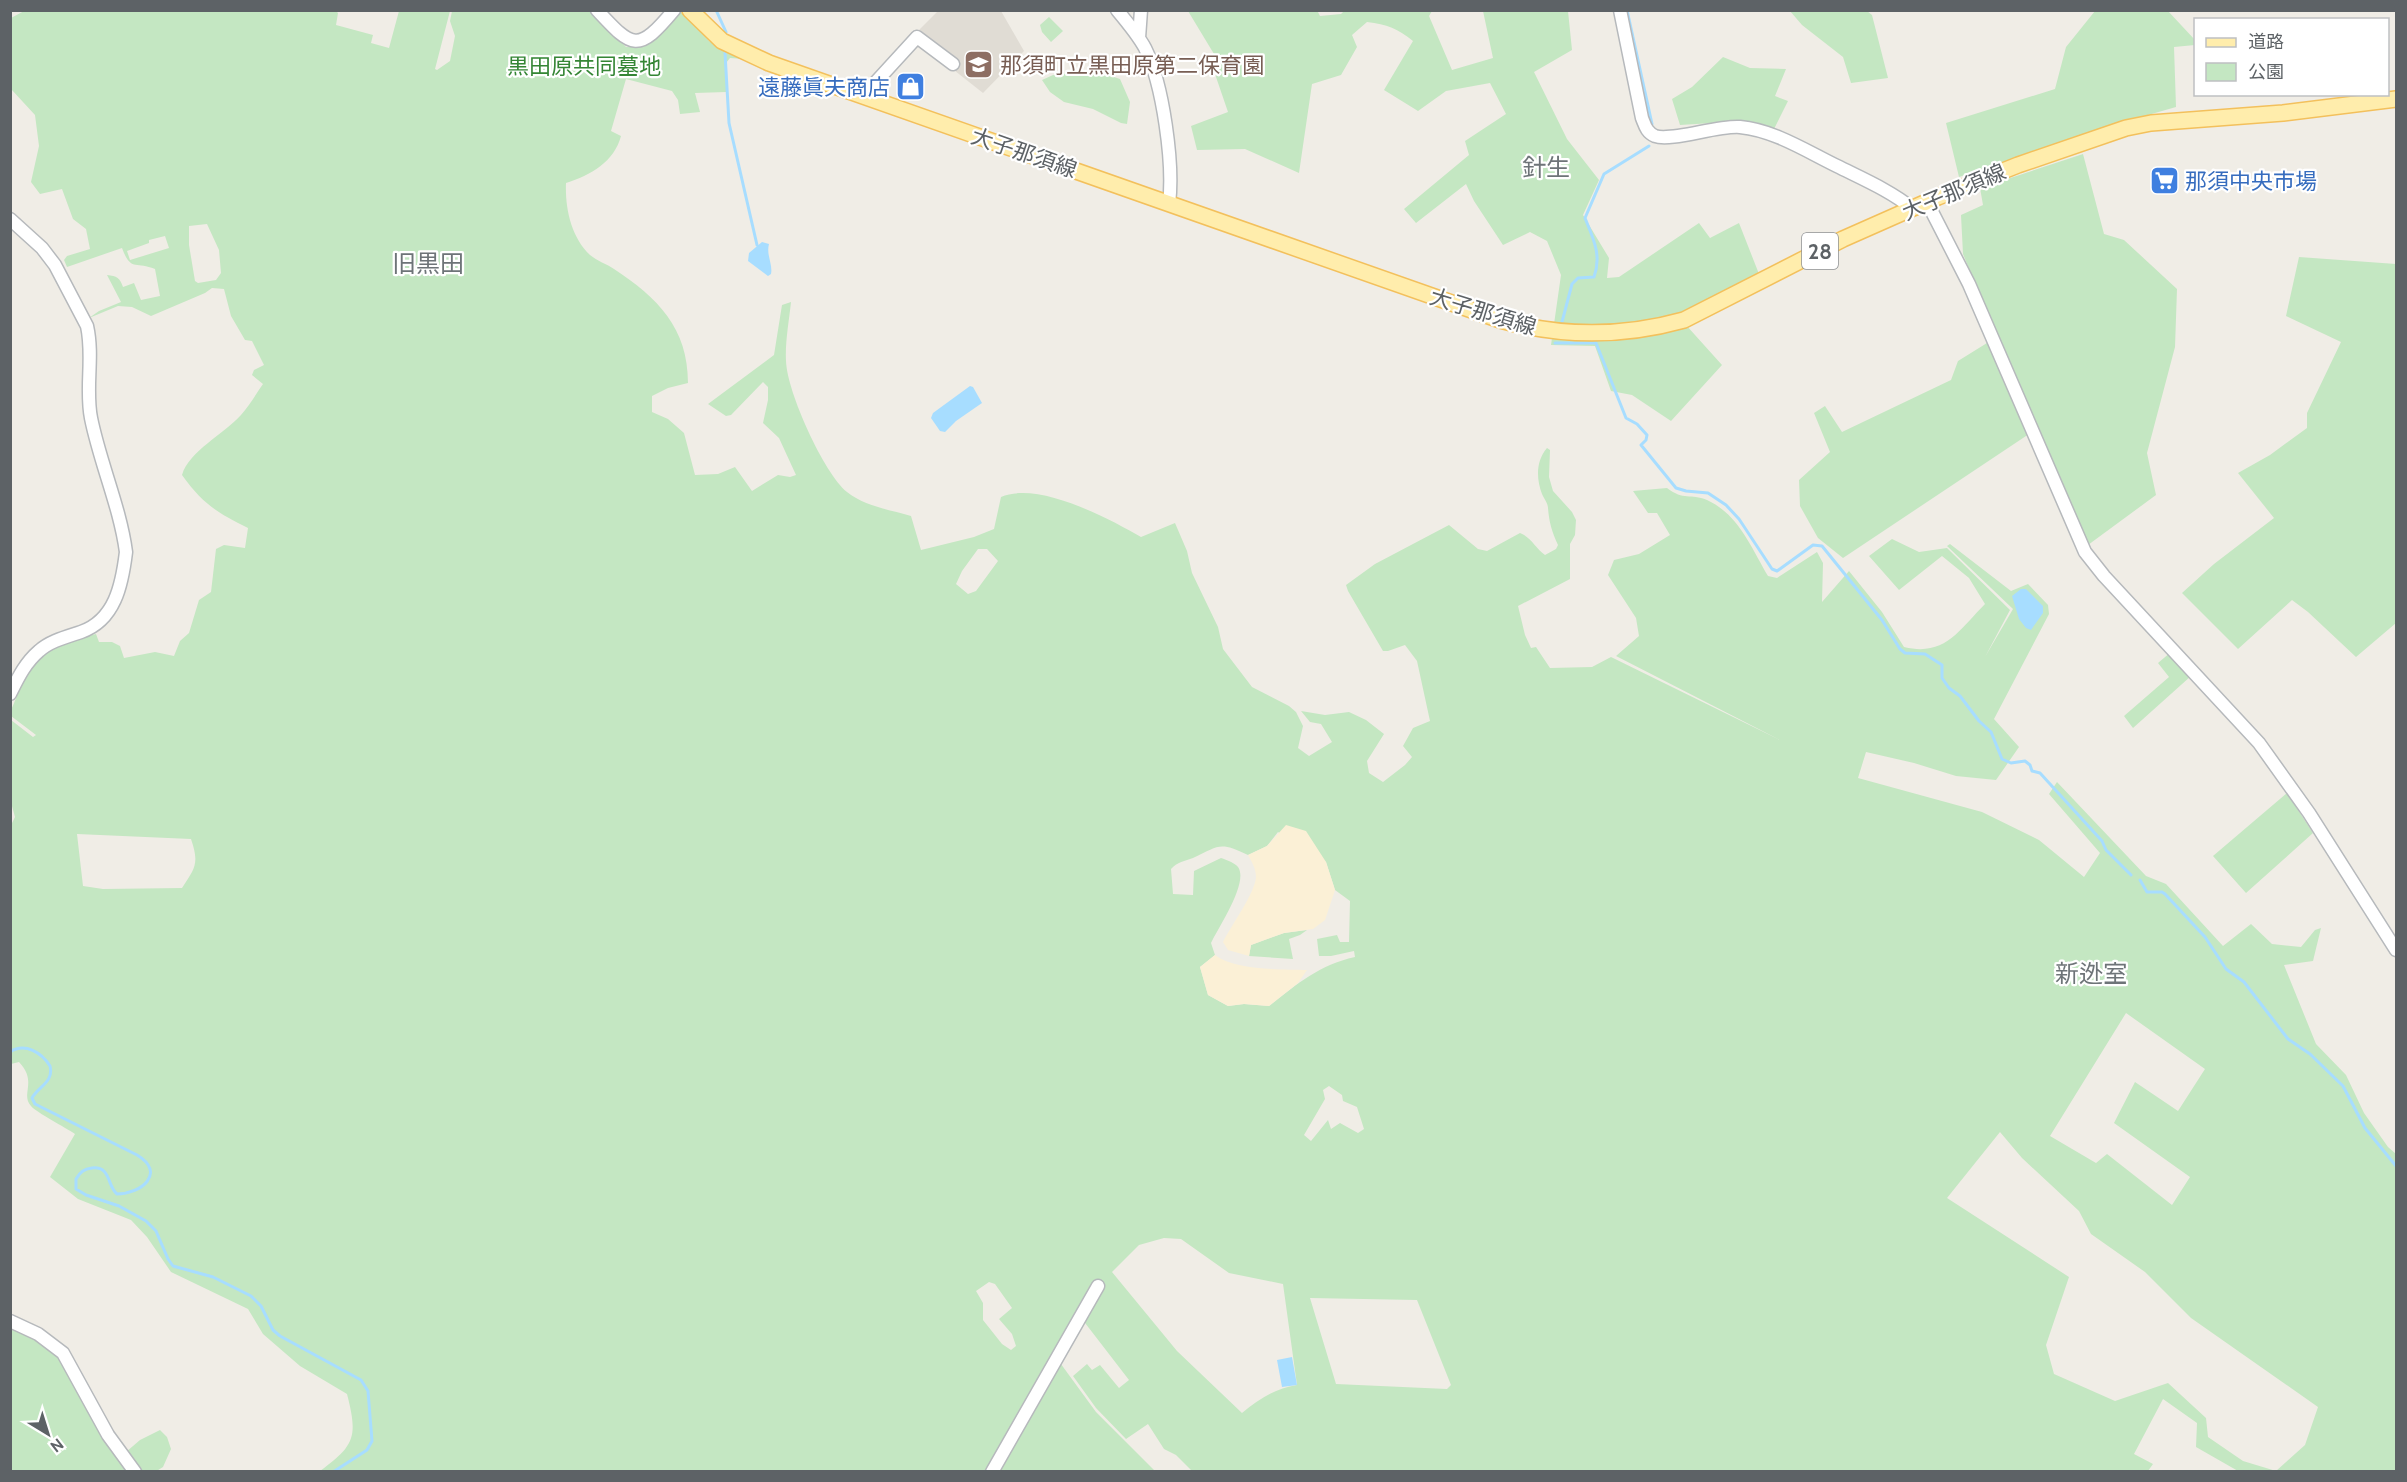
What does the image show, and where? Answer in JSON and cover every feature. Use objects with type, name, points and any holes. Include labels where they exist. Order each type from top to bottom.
[{"type":"main road","name":"大子那須線","points":[[690,10],[712,34],[731,47],[769,63],[1500,321],[1534,329],[1577,333],[1617,332],[1656,327],[1684,320],[1843,239],[1920,205],[2018,165],[2126,128],[2151,123],[2283,113],[2397,99]]},
{"type":"street","points":[[597,10],[620,35],[629,41],[638,41],[654,33],[675,10]]},
{"type":"street","points":[[1118,10],[1139,38],[1156,78],[1171,182],[1169,204]]},
{"type":"street","points":[[1139,38],[1141,10]]},
{"type":"street","points":[[1620,10],[1642,118],[1647,131],[1656,136],[1668,137],[1717,127],[1742,127],[1767,133],[1920,205],[1968,284],[2085,552],[2259,743],[2308,813],[2397,950]]},
{"type":"street","points":[[863,96],[917,37],[954,64]]},
{"type":"street","points":[[10,219],[42,248],[55,266],[87,326],[90,358],[89,405],[126,552],[123,571],[109,614],[92,628],[55,641],[40,650],[29,661],[10,694]]},
{"type":"street","points":[[992,1472],[1039,1385],[1098,1286]]},
{"type":"street","points":[[10,1321],[38,1334],[63,1353],[108,1435],[135,1472]]},
{"type":"shaded area","name":"那須町立黒田原第二保育園","points":[[938,11],[1001,11],[1024,51],[983,93],[912,37]]},
{"type":"green space","name":"黒田原共同墓地","points":[[26,10],[336,11],[338,13],[336,25],[373,35],[371,43],[389,48],[399,11],[450,11],[435,69],[437,70],[450,61],[455,36],[450,21],[452,11],[593,11],[626,47],[636,47],[657,37],[680,11],[709,41],[744,59],[730,58],[726,63],[726,92],[695,93],[700,112],[680,114],[678,100],[672,91],[626,79],[611,131],[621,136],[618,145],[600,166],[566,183],[566,193],[570,222],[583,248],[644,291],[657,303],[676,330],[683,346],[688,383],[668,388],[652,396],[652,412],[668,419],[684,433],[695,475],[718,474],[735,467],[752,491],[778,475],[790,477],[796,475],[779,438],[763,423],[768,387],[763,382],[731,415],[726,416],[708,404],[774,355],[782,305],[791,302],[786,361],[793,392],[818,450],[828,468],[847,492],[869,504],[911,516],[921,550],[974,537],[994,529],[1001,497],[1016,493],[1034,494],[1073,504],[1141,537],[1175,523],[1187,551],[1192,573],[1218,627],[1223,649],[1252,687],[1296,712],[1303,726],[1298,748],[1309,756],[1332,742],[1321,724],[1310,722],[1301,711],[1325,715],[1349,712],[1366,720],[1384,734],[1367,761],[1369,773],[1383,782],[1412,757],[1403,746],[1413,728],[1430,721],[1417,661],[1405,645],[1383,651],[1346,585],[1375,564],[1449,525],[1478,549],[1487,551],[1520,533],[1545,555],[1556,549],[1558,545],[1538,476],[1539,464],[1547,448],[1550,450],[1549,477],[1553,491],[1572,512],[1576,520],[1575,535],[1570,544],[1570,579],[1518,606],[1525,635],[1531,648],[1536,647],[1550,668],[1592,667],[1611,657],[1788,744],[1616,656],[1639,636],[1636,618],[1608,575],[1614,560],[1639,554],[1670,535],[1657,513],[1648,513],[1633,491],[1667,488],[1683,496],[1701,498],[1718,506],[1743,532],[1768,576],[1777,578],[1817,552],[1823,563],[1822,602],[1849,571],[1882,612],[1904,647],[1918,649],[1941,645],[1959,632],[1985,604],[1969,578],[1942,556],[1899,590],[1869,556],[1892,539],[1919,552],[1947,548],[2010,610],[1985,657],[2013,609],[1947,546],[1950,544],[2011,591],[2028,584],[2048,605],[2049,614],[1994,719],[2019,747],[1996,780],[1956,776],[1866,752],[1858,778],[1982,812],[2039,840],[2084,877],[2100,853],[2049,794],[2057,782],[2146,876],[2166,884],[2223,946],[2251,924],[2272,944],[2301,947],[2315,930],[2321,928],[2313,961],[2284,965],[2316,1044],[2346,1075],[2364,1113],[2388,1147],[2396,1154],[2396,1471],[2276,1471],[2238,1471],[2196,1447],[2197,1423],[2163,1399],[2134,1454],[2153,1464],[2148,1471],[1192,1471],[1176,1455],[1164,1449],[1148,1424],[1126,1439],[1096,1408],[1073,1376],[1087,1364],[1092,1370],[1100,1365],[1119,1388],[1129,1380],[1082,1319],[1058,1360],[1096,1412],[1155,1471],[320,1471],[341,1454],[351,1439],[353,1430],[347,1394],[300,1366],[263,1334],[248,1309],[171,1272],[147,1237],[131,1220],[78,1199],[50,1177],[75,1134],[31,1106],[27,1097],[28,1082],[25,1069],[19,1062],[11,1064],[10,827],[15,817],[10,799],[11,720],[33,737],[36,735],[11,716],[11,710],[23,681],[34,664],[50,651],[77,640],[96,634],[99,642],[112,642],[120,646],[124,658],[155,652],[174,656],[180,641],[189,633],[199,600],[211,592],[216,549],[224,545],[245,548],[248,528],[211,506],[182,475],[199,450],[234,422],[247,408],[263,384],[252,375],[254,370],[264,365],[252,341],[245,340],[231,316],[224,289],[212,288],[151,316],[132,307],[118,306],[89,318],[121,302],[107,275],[118,278],[123,287],[134,283],[141,300],[160,296],[155,269],[131,263],[122,248],[67,267],[64,260],[67,256],[90,249],[86,229],[73,219],[62,189],[40,194],[31,182],[39,146],[35,115],[11,89],[11,18]],"holes":[[[207,224],[219,250],[221,273],[216,280],[198,283],[195,281],[189,245],[189,226]],[[165,236],[169,248],[130,260],[127,251],[149,243],[149,240]],[[978,549],[987,549],[998,561],[976,591],[968,594],[956,584],[962,571]],[[1278,832],[1326,862],[1335,890],[1350,901],[1349,942],[1340,942],[1337,935],[1317,939],[1319,956],[1354,951],[1355,957],[1319,970],[1269,1006],[1244,1004],[1228,1006],[1208,995],[1200,967],[1215,955],[1211,943],[1240,883],[1238,867],[1221,858],[1194,871],[1193,895],[1173,894],[1171,869],[1181,862],[1214,848],[1231,848],[1248,855],[1267,846]],[[77,834],[191,839],[195,865],[182,888],[103,889],[83,886]],[[2126,1013],[2205,1069],[2178,1111],[2135,1082],[2114,1123],[2190,1177],[2172,1205],[2107,1154],[2096,1163],[2050,1136]],[[1329,1086],[1342,1095],[1343,1101],[1357,1107],[1364,1129],[1358,1133],[1340,1123],[1331,1129],[1328,1120],[1311,1141],[1304,1135],[1325,1099],[1323,1090]],[[2000,1132],[2022,1158],[2079,1211],[2091,1234],[2145,1272],[2191,1318],[2318,1407],[2305,1445],[2276,1471],[2243,1461],[2208,1437],[2206,1418],[2168,1383],[2115,1401],[2054,1374],[2046,1345],[2069,1277],[1947,1198]],[[1164,1238],[1181,1239],[1229,1273],[1283,1284],[1297,1385],[1267,1395],[1242,1413],[1177,1351],[1112,1272],[1139,1245]],[[989,1282],[995,1284],[1012,1308],[999,1319],[1012,1334],[1016,1346],[1011,1350],[1002,1344],[983,1320],[983,1303],[976,1291]],[[1310,1298],[1417,1300],[1451,1385],[1447,1389],[1336,1384]]]},
{"type":"green space","points":[[1317,10],[1320,16],[1341,14],[1344,11],[1432,11],[1429,16],[1452,70],[1493,58],[1483,11],[1568,11],[1572,50],[1534,72],[1567,139],[1599,180],[1583,215],[1609,258],[1607,278],[1619,277],[1699,223],[1710,238],[1739,223],[1759,274],[1686,325],[1722,365],[1671,421],[1632,395],[1611,391],[1595,346],[1551,345],[1561,275],[1547,241],[1530,232],[1503,245],[1474,201],[1466,184],[1416,223],[1404,209],[1469,155],[1465,141],[1506,114],[1490,83],[1446,91],[1418,111],[1384,90],[1413,41],[1392,28],[1367,22],[1352,35],[1357,47],[1341,75],[1312,84],[1299,173],[1245,149],[1197,150],[1191,126],[1228,112],[1216,77],[1214,54],[1188,11]]},
{"type":"green space","points":[[1790,11],[1867,11],[1872,15],[1888,78],[1851,83],[1843,57],[1802,25]]},
{"type":"green space","points":[[2095,11],[2168,11],[2194,39],[2194,45],[2174,47],[2176,107],[2120,123],[1959,177],[1946,123],[2055,89],[2066,47]]},
{"type":"green space","points":[[1049,17],[1063,31],[1051,42],[1042,32],[1040,25]]},
{"type":"green space","points":[[1723,57],[1750,68],[1786,69],[1775,96],[1788,101],[1774,129],[1744,121],[1680,125],[1672,99],[1692,87]]},
{"type":"green space","points":[[1099,72],[1120,79],[1130,102],[1127,124],[1093,109],[1064,102],[1050,92],[1042,80],[1053,75]]},
{"type":"green space","points":[[2083,154],[2104,234],[2124,240],[2177,289],[2175,347],[2147,453],[2156,495],[2088,545],[1963,254],[1961,215],[1983,205],[1980,188]]},
{"type":"green space","points":[[2299,257],[2396,264],[2396,623],[2356,657],[2292,600],[2238,649],[2182,593],[2214,564],[2274,518],[2238,473],[2270,455],[2307,428],[2307,413],[2341,342],[2286,316]]},
{"type":"green space","points":[[1987,343],[2029,434],[1843,558],[1818,538],[1800,506],[1799,480],[1830,452],[1814,413],[1825,406],[1842,432],[1951,380],[1958,361]]},
{"type":"green space","points":[[2171,652],[2191,676],[2133,728],[2124,716],[2169,677],[2158,663]]},
{"type":"green space","points":[[2287,793],[2313,833],[2246,893],[2213,856]]},
{"type":"green space","points":[[1307,930],[1289,939],[1293,959],[1249,956],[1251,945],[1284,933]]},
{"type":"green space","points":[[10,1326],[44,1343],[67,1365],[126,1452],[140,1440],[160,1430],[167,1437],[171,1449],[163,1467],[155,1472],[11,1471]]},
{"type":"sand","points":[[1286,825],[1306,831],[1326,862],[1335,890],[1325,920],[1313,929],[1284,933],[1251,945],[1249,956],[1228,950],[1223,942],[1255,884],[1255,871],[1248,855],[1267,846]]},
{"type":"sand","points":[[1215,955],[1246,967],[1307,970],[1298,983],[1269,1006],[1244,1004],[1228,1006],[1208,995],[1200,967]]},
{"type":"water","points":[[762,242],[769,244],[771,274],[768,276],[748,261],[749,253]]},
{"type":"water","points":[[970,386],[973,387],[982,403],[956,421],[945,432],[940,431],[931,418],[933,413]]},
{"type":"water","points":[[2021,589],[2026,589],[2043,606],[2043,613],[2031,630],[2026,628],[2019,619],[2012,596]]},
{"type":"water","points":[[1292,1357],[1297,1385],[1282,1387],[1277,1360]]},
{"type":"waterway","points":[[716,10],[726,32]]},
{"type":"waterway","points":[[1627,10],[1652,124]]},
{"type":"waterway","points":[[725,53],[729,123],[757,245]]},
{"type":"waterway","points":[[1562,322],[1572,284],[1578,278],[1594,277],[1597,254],[1585,218],[1604,174],[1649,146]]},
{"type":"waterway","points":[[1555,343],[1596,343],[1626,418],[1637,424],[1647,435],[1641,445],[1676,488],[1708,493],[1726,505],[1739,519],[1772,569],[1777,571],[1813,545],[1822,546],[1882,620],[1900,649],[1905,653],[1925,654],[1942,665],[1942,678],[1991,732],[2002,759],[2011,763],[2025,761],[2030,765],[2032,771],[2040,773],[2102,841],[2106,850],[2131,875]]},
{"type":"waterway","points":[[2140,880],[2147,892],[2165,894],[2205,937],[2226,969],[2244,982],[2288,1039],[2310,1054],[2343,1086],[2365,1128],[2396,1166]]},
{"type":"waterway","points":[[10,1052],[21,1048],[33,1050],[50,1066],[48,1080],[32,1098],[35,1104],[137,1155],[146,1162],[150,1169],[147,1181],[142,1186],[126,1193],[117,1194],[106,1173],[98,1168],[84,1170],[76,1179],[76,1189],[86,1195],[119,1206],[146,1221],[156,1231],[173,1266],[213,1277],[251,1296],[261,1306],[273,1330],[280,1336],[361,1380],[368,1391],[372,1441],[367,1450],[333,1472]]},
{"type":"place","name":"那須町立黒田原第二保育園","points":[[979,65]]},
{"type":"place","name":"遠藤眞夫商店","points":[[911,87]]},
{"type":"place","name":"那須中央市場","points":[[2164,181]]},
{"type":"district","name":"針生","points":[[1546,167]]},
{"type":"district","name":"旧黒田","points":[[428,263]]},
{"type":"district","name":"新迯室","points":[[2091,973]]}]
